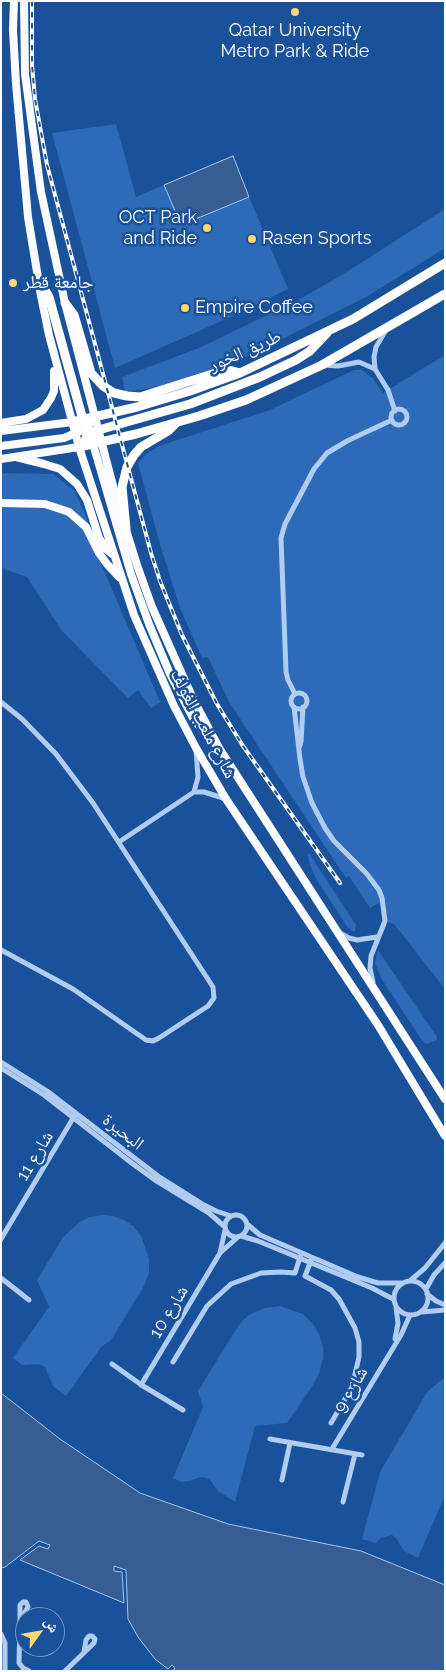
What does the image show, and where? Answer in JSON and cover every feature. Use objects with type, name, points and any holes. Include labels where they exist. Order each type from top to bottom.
[{"type":"highway","name":"طريق الخور","points":[[72,422],[87,430],[96,417],[190,391],[240,373],[371,309],[445,263]]},
{"type":"highway","points":[[38,278],[49,296],[87,430],[102,442]]},
{"type":"highway","points":[[79,447],[176,422],[246,400],[323,365],[445,294]]},
{"type":"highway","points":[[65,303],[74,315],[91,373],[103,386],[114,393],[140,397],[225,370],[240,373]]},
{"type":"highway","points":[[87,430],[178,408],[260,377],[303,355],[319,342],[328,330]]},
{"type":"highway","points":[[126,529],[122,487],[127,467],[141,447],[168,431],[176,422]]},
{"type":"highway","points":[[79,447],[87,430]]},
{"type":"main road","points":[[1,431],[72,422],[49,335],[28,217],[16,84],[13,30],[14,1]]},
{"type":"main road","points":[[1,446],[64,438],[87,430],[96,417],[65,303],[41,192],[27,92],[24,56],[24,1]]},
{"type":"main road","points":[[1,423],[32,417],[43,410],[51,398],[54,391],[55,375],[48,346],[49,335]]},
{"type":"main road","points":[[87,430],[93,444],[125,556],[159,649],[188,710],[202,730],[220,748]]},
{"type":"main road","name":"شارع ملعب الغولف","points":[[102,442],[126,529],[152,607],[194,701],[220,748],[445,1099]]},
{"type":"main road","points":[[1,459],[79,447]]},
{"type":"main road","name":"شارع ملعب الغولف","points":[[79,447],[113,555],[153,660],[196,748],[226,799],[378,1025],[445,1136]]},
{"type":"main road","points":[[16,457],[60,469],[77,484],[87,500],[99,538],[106,549],[113,555]]},
{"type":"main road","points":[[1,503],[45,504],[70,512],[86,527],[103,559],[122,579]]},
{"type":"street","points":[[374,369],[376,347],[387,329]]},
{"type":"street","points":[[323,365],[338,366],[359,362],[374,369],[388,390],[395,411]]},
{"type":"street","points":[[395,411],[404,411],[407,419],[405,423],[401,425],[395,424],[392,420],[392,414],[395,411]]},
{"type":"street","points":[[295,694],[286,672],[281,538],[284,524],[314,470],[327,453],[347,441],[392,420]]},
{"type":"street","points":[[295,694],[299,693],[305,696],[306,703],[303,707],[299,748]]},
{"type":"street","points":[[295,694],[291,700],[294,707],[307,792],[317,815],[334,841],[367,874],[379,890],[384,906],[385,921],[371,956],[371,977],[376,992]]},
{"type":"street","points":[[1,702],[22,719],[56,754],[93,803],[213,987],[215,995],[210,1005],[158,1038],[146,1040],[73,989],[1,950]]},
{"type":"street","points":[[294,707],[303,707]]},
{"type":"street","points":[[194,792],[198,776],[196,748]]},
{"type":"street","points":[[119,842],[194,792],[204,792],[226,799]]},
{"type":"street","points":[[337,931],[357,940],[377,937]]},
{"type":"street","name":"البحيرة","points":[[1,1062],[158,1176],[204,1205],[232,1216]]},
{"type":"street","name":"البحيرة","points":[[1,1068],[30,1083]]},
{"type":"street","name":"البحيرة","points":[[75,1115],[140,1169],[209,1214],[225,1228]]},
{"type":"street","name":"شارع 11","points":[[1,1239],[75,1115]]},
{"type":"street","points":[[300,1256],[258,1241],[230,1236],[225,1228],[226,1222],[232,1216],[242,1216],[247,1224],[260,1235],[300,1256],[393,1299]]},
{"type":"street","points":[[239,1237],[246,1231],[247,1224]]},
{"type":"street","name":"شارع 10","points":[[142,1385],[220,1253],[225,1228]]},
{"type":"street","name":"شارع 10","points":[[220,1253],[239,1237]]},
{"type":"street","points":[[445,1243],[425,1268],[411,1280],[395,1289],[393,1299],[396,1308],[402,1313],[410,1315],[434,1310],[445,1310]]},
{"type":"street","points":[[294,1273],[300,1256]]},
{"type":"street","points":[[305,1276],[311,1261]]},
{"type":"street","points":[[311,1261],[374,1282],[401,1284]]},
{"type":"street","points":[[421,1312],[427,1304],[427,1292],[434,1275],[445,1263]]},
{"type":"street","points":[[425,1268],[434,1275]]},
{"type":"street","points":[[173,1362],[207,1306],[231,1284],[261,1273],[281,1272],[305,1276],[331,1290],[340,1299],[355,1328],[359,1342],[359,1357],[352,1387],[331,1423]]},
{"type":"street","points":[[1,1278],[28,1300]]},
{"type":"street","points":[[411,1280],[420,1283],[436,1301],[445,1304]]},
{"type":"street","name":"شارع 9","points":[[394,1344],[398,1323],[396,1308]]},
{"type":"street","name":"شارع 9","points":[[332,1450],[410,1315]]},
{"type":"street","points":[[112,1364],[183,1410]]},
{"type":"street","points":[[270,1439],[362,1455]]},
{"type":"street","points":[[282,1480],[290,1442]]},
{"type":"street","points":[[343,1502],[355,1454]]},
{"type":"street","points":[[1,1634],[5,1643],[5,1671]]},
{"type":"street","points":[[65,1671],[84,1652]]},
{"type":"street","points":[[19,1657],[19,1663],[29,1671]]},
{"type":"shaded area","points":[[116,124],[136,197],[164,185],[181,225],[249,197],[288,289],[242,312],[115,368],[52,133]]},
{"type":"shaded area","points":[[233,156],[249,197],[181,225],[164,185]]},
{"type":"shaded area","points":[[445,209],[445,248],[368,296],[246,357],[160,387],[125,392],[122,377],[199,348],[298,300],[342,275]]},
{"type":"shaded area","points":[[445,355],[445,989],[394,924],[382,920],[383,916],[379,903],[370,908],[349,876],[346,878],[229,702],[208,657],[202,658],[180,608],[159,541],[138,463],[146,454],[159,446],[270,410],[354,370],[362,370],[372,377],[383,393]]},
{"type":"shaded area","points":[[1,473],[53,474],[74,490],[86,516],[103,568],[160,702],[151,708],[138,690],[128,698],[62,631],[27,577],[1,568]]},
{"type":"shaded area","points":[[309,853],[356,925],[355,931],[348,928],[316,879],[309,862]]},
{"type":"shaded area","points":[[378,950],[437,1037],[437,1040],[427,1044],[423,1042],[381,978],[375,963]]},
{"type":"shaded area","points":[[103,1215],[124,1220],[133,1226],[141,1236],[149,1259],[149,1273],[144,1286],[111,1340],[101,1347],[66,1396],[53,1386],[45,1367],[39,1364],[22,1365],[13,1358],[49,1307],[37,1280],[63,1237],[80,1222],[89,1217]]},
{"type":"shaded area","points":[[280,1306],[303,1314],[319,1334],[323,1347],[323,1358],[319,1374],[311,1388],[287,1423],[255,1426],[235,1502],[218,1491],[210,1480],[206,1478],[201,1477],[182,1482],[173,1478],[203,1407],[198,1391],[235,1331],[243,1320],[252,1313],[265,1308]]},
{"type":"shaded area","points":[[445,1377],[445,1495],[418,1558],[404,1551],[392,1535],[381,1538],[376,1543],[362,1539],[380,1472],[427,1392]]},
{"type":"shaded area","points":[[1,1393],[60,1439],[140,1493],[228,1524],[361,1551],[445,1585],[445,1671],[173,1671],[175,1668],[172,1665],[168,1669],[155,1659],[138,1637],[128,1619],[126,1570],[114,1566],[114,1571],[122,1572],[124,1603],[20,1560],[39,1546],[48,1549],[50,1545],[39,1541],[5,1567],[1,1568]]},
{"type":"railway","points":[[32,1],[32,65],[35,99],[47,165],[160,581],[182,635],[217,704],[243,746],[340,883]]},
{"type":"place","name":"Qatar University Metro Park & Ride","points":[[295,12]]},
{"type":"place","name":"OCT Park and Ride","points":[[207,228]]},
{"type":"place","name":"Rasen Sports","points":[[252,239]]},
{"type":"place","name":"جامعة قطر","points":[[13,283]]},
{"type":"place","name":"Empire Coffee","points":[[185,308]]}]
